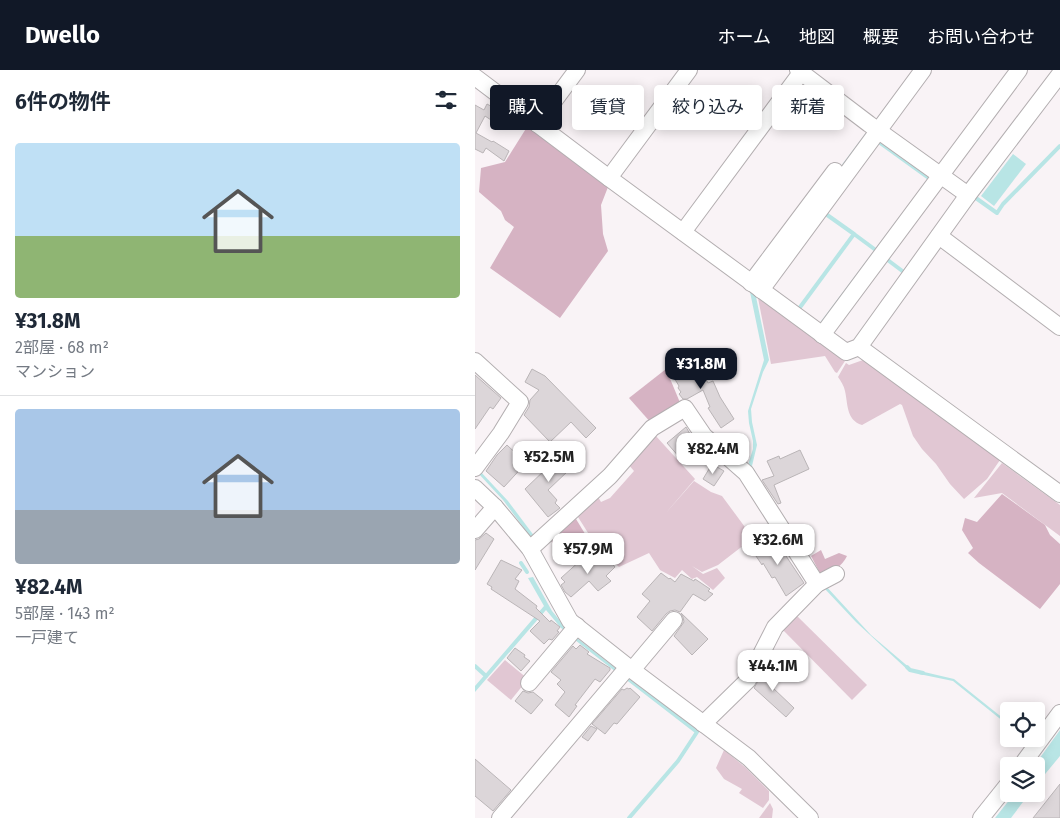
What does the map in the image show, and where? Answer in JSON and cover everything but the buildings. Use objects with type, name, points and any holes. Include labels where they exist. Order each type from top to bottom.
[{"type":"street","points":[[562,90],[577,70]]},
{"type":"street","points":[[609,178],[689,70]]},
{"type":"street","points":[[874,128],[909,70]]},
{"type":"street","points":[[756,286],[874,128],[923,70]]},
{"type":"street","points":[[822,335],[1019,70]]},
{"type":"street","points":[[683,232],[801,71],[874,128],[968,195]]},
{"type":"street","points":[[545,130],[845,352],[859,347],[968,195],[1060,74]]},
{"type":"street","points":[[475,77],[490,88]]},
{"type":"street","points":[[939,236],[1060,327]]},
{"type":"street","points":[[859,347],[1060,494]]},
{"type":"street","points":[[475,361],[520,402],[501,433],[475,468]]},
{"type":"street","points":[[530,549],[610,476],[652,428],[685,408],[704,436],[745,473],[817,584]]},
{"type":"street","points":[[475,488],[495,507],[530,549],[570,621],[749,758],[810,818]]},
{"type":"street","points":[[475,530],[495,507]]},
{"type":"street","points":[[703,724],[747,680],[775,627],[817,584],[836,574]]},
{"type":"street","points":[[500,818],[674,620]]},
{"type":"street","points":[[529,683],[577,626]]},
{"type":"street","points":[[1028,757],[1060,713]]},
{"type":"street","points":[[981,818],[1000,794]]},
{"type":"shaded area","points":[[525,130],[531,130],[608,187],[601,205],[603,234],[608,251],[560,318],[490,268],[514,227],[505,220],[501,211],[479,192],[481,168],[505,162]]},
{"type":"shaded area","points":[[758,298],[845,361],[837,373],[825,356],[771,364]]},
{"type":"shaded area","points":[[863,360],[1000,460],[987,479],[964,499],[913,436],[900,404],[862,425],[857,423],[850,415],[844,387],[838,377],[846,363],[849,365]]},
{"type":"shaded area","points":[[666,369],[681,405],[652,424],[629,398]]},
{"type":"shaded area","points":[[655,435],[695,479],[665,514],[694,481],[711,492],[722,496],[753,538],[718,565],[702,572],[692,566],[703,574],[717,568],[725,578],[713,590],[697,577],[692,579],[682,570],[675,578],[660,570],[649,553],[619,567],[595,544],[578,517],[597,495],[601,502],[610,498],[634,471],[628,464]]},
{"type":"shaded area","points":[[1002,463],[1060,505],[1060,536],[1002,493],[974,498]]},
{"type":"shaded area","points":[[1002,494],[1045,525],[1050,535],[1060,544],[1060,584],[1040,609],[968,553],[973,548],[962,530],[965,518],[977,522]]},
{"type":"shaded area","points":[[576,519],[593,547],[568,565],[549,538]]},
{"type":"shaded area","points":[[821,550],[825,559],[839,553],[847,556],[840,566],[822,577],[811,556]]},
{"type":"shaded area","points":[[795,614],[867,685],[852,700],[781,628]]},
{"type":"shaded area","points":[[505,660],[528,679],[511,700],[487,680]]},
{"type":"shaded area","points":[[724,750],[745,767],[769,791],[769,800],[763,808],[739,793],[742,789],[724,779],[716,768]]},
{"type":"shaded area","points":[[770,803],[773,809],[772,818],[759,818]]},
{"type":"water","points":[[913,70],[919,70],[755,292],[769,360],[751,409],[757,445],[752,466],[822,578],[748,465],[753,449],[753,441],[748,411],[764,360],[750,292],[751,286]]},
{"type":"water","points":[[1013,154],[1026,164],[994,206],[981,196]]},
{"type":"water","points":[[480,471],[508,501],[535,537],[532,539],[503,500],[478,473]]},
{"type":"water","points":[[533,577],[552,611],[566,628],[564,630],[561,628],[546,610],[475,692],[475,686],[544,606],[528,578]]},
{"type":"water","points":[[825,585],[871,635],[911,669],[910,672],[856,622],[825,589]]},
{"type":"water","points":[[577,638],[618,670],[616,672],[575,640]]},
{"type":"water","points":[[920,671],[954,679],[1000,716],[1000,719],[953,681],[919,674]]},
{"type":"water","points":[[1060,730],[1060,756],[1045,774],[1045,757],[1040,757]]},
{"type":"water","points":[[1008,802],[1023,802],[1011,818],[995,818]]},
{"type":"waterway","points":[[876,140],[930,179],[820,326],[766,287],[876,140]]},
{"type":"waterway","points":[[973,196],[997,213],[1003,204],[1060,146]]},
{"type":"waterway","points":[[798,310],[854,234],[823,212]]},
{"type":"waterway","points":[[854,234],[877,251]]},
{"type":"waterway","points":[[885,258],[905,273]]},
{"type":"waterway","points":[[521,563],[527,572]]},
{"type":"waterway","points":[[475,666],[486,676]]},
{"type":"waterway","points":[[907,667],[910,670],[923,673]]},
{"type":"waterway","points":[[627,678],[697,732],[678,761],[629,818]]}]
